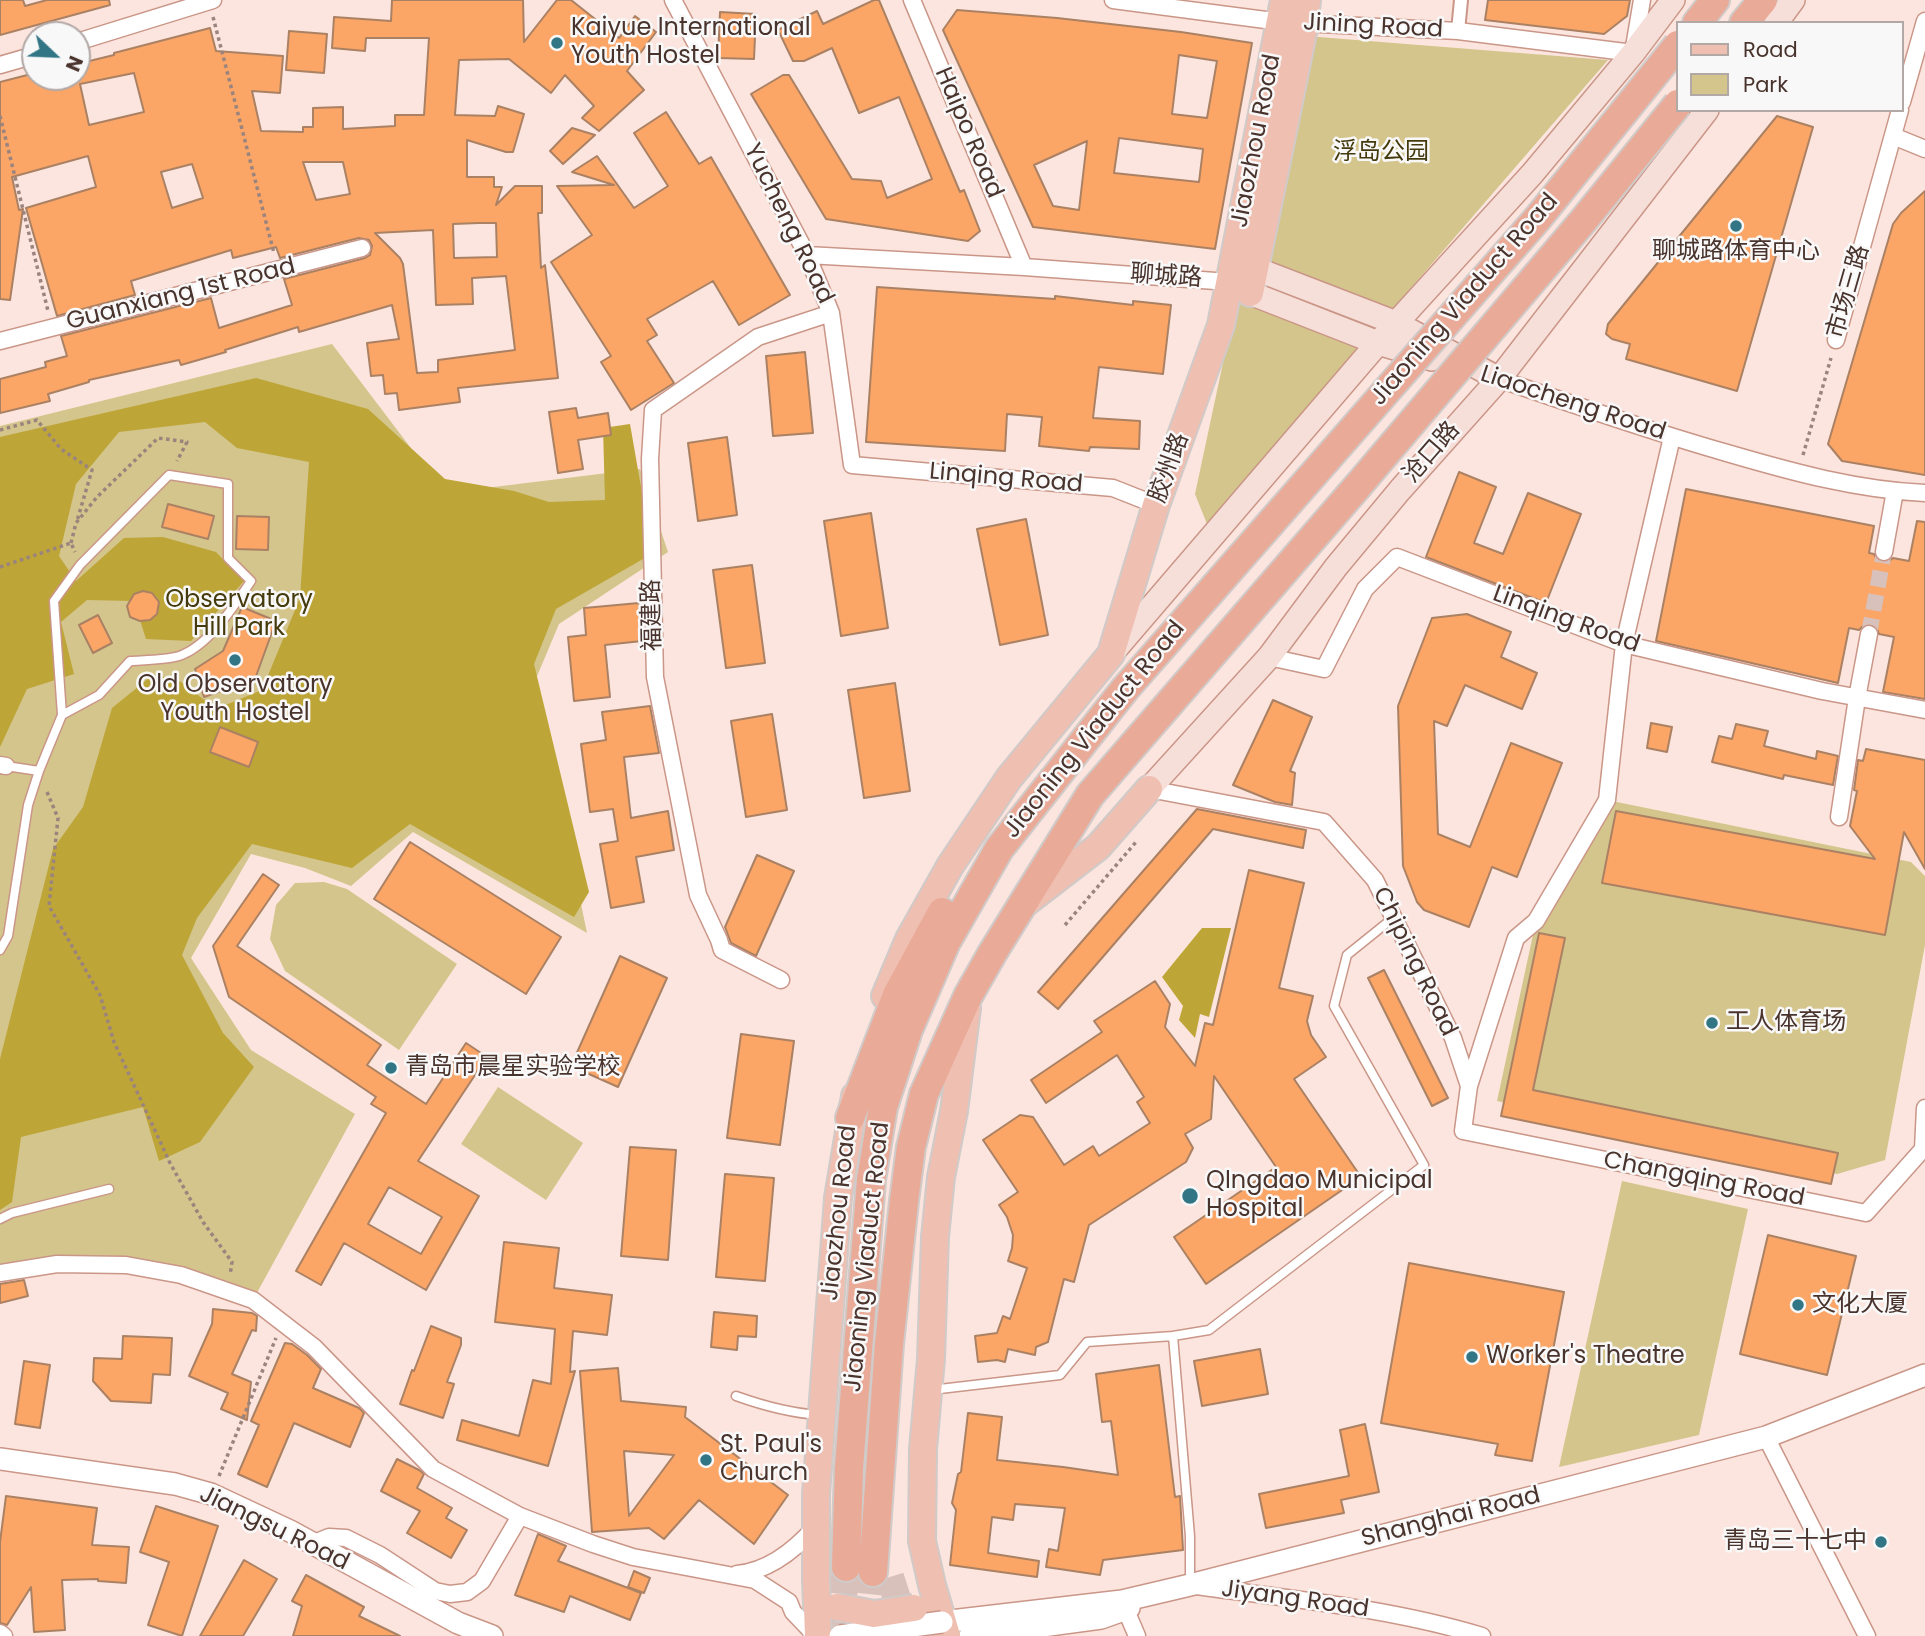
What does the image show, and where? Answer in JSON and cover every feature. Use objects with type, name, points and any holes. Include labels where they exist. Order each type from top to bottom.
[{"type":"highway","points":[[1699,21],[1715,0]]},
{"type":"highway","points":[[1746,21],[1763,0]]},
{"type":"highway","name":"Jiaoning Viaduct Road","points":[[1676,47],[1538,218],[1125,690],[999,849],[946,942],[908,1030],[887,1094],[871,1180],[849,1468],[869,1572],[889,1344],[911,1147],[924,1094],[968,996],[1090,795],[1357,487],[1583,221],[1676,106]]},
{"type":"highway","points":[[850,1118],[897,995],[935,922],[989,840],[1023,795],[1125,690]]},
{"type":"main road","points":[[1111,654],[1378,343],[1532,174],[1633,53],[1673,0]]},
{"type":"main road","points":[[1777,21],[1793,0]]},
{"type":"main road","name":"Jiaozhou Road","points":[[1245,281],[1294,11]]},
{"type":"main road","name":"沧口路","points":[[1149,789],[1269,657],[1336,567],[1499,379],[1705,112]]},
{"type":"main road","name":"聊城路","points":[[1245,281],[1396,323],[1499,379]]},
{"type":"main road","name":"Liaocheng Road","points":[[1245,281],[1378,343],[1499,379]]},
{"type":"main road","name":"胶州路","points":[[1111,654],[1156,505],[1221,325],[1245,281]]},
{"type":"main road","name":"Jiaozhou Road","points":[[817,1636],[816,1494],[838,1198],[850,1118],[866,1040],[909,939],[950,866],[1009,778],[1111,654]]},
{"type":"main road","points":[[1023,905],[1098,847],[1149,789]]},
{"type":"main road","points":[[944,1629],[922,1541],[923,1450],[937,1213],[954,1111],[968,996]]},
{"type":"main road","points":[[816,1577],[824,1597],[837,1607],[874,1614],[914,1608],[932,1585]]},
{"type":"street","name":"Yucheng Road","points":[[673,0],[807,255],[831,313],[852,465]]},
{"type":"street","name":"Haipo Road","points":[[912,0],[1024,267]]},
{"type":"street","name":"Jining Road","points":[[1113,0],[1294,11],[1633,53]]},
{"type":"street","points":[[1458,31],[1461,0]]},
{"type":"street","points":[[1633,53],[1642,0]]},
{"type":"street","points":[[91,38],[211,1]]},
{"type":"street","points":[[1904,95],[1925,21]]},
{"type":"street","points":[[0,65],[21,59]]},
{"type":"street","name":"市场三路","points":[[1836,340],[1899,112]]},
{"type":"street","points":[[1893,135],[1925,149]]},
{"type":"street","name":"Guanxiang 1st Road","points":[[0,341],[362,248]]},
{"type":"street","name":"聊城路","points":[[807,255],[1245,281]]},
{"type":"street","name":"福建路","points":[[781,980],[722,950],[698,895],[655,677],[650,459],[653,410],[758,337],[831,313]]},
{"type":"street","name":"Liaocheng Road","points":[[1499,379],[1672,437],[1798,474],[1895,491],[1925,493]]},
{"type":"street","points":[[1469,1086],[1516,938],[1536,921],[1607,800],[1624,644],[1672,437]]},
{"type":"street","name":"Linqing Road","points":[[852,465],[1113,488],[1156,505]]},
{"type":"street","points":[[1884,552],[1895,491]]},
{"type":"street","name":"Linqing Road","points":[[1269,657],[1324,669],[1365,589],[1397,557],[1624,644],[1822,691],[1925,710]]},
{"type":"street","points":[[1839,817],[1869,634]]},
{"type":"street","name":"Chiping Road","points":[[1149,789],[1324,822],[1375,880],[1453,1038],[1469,1086]]},
{"type":"street","name":"Changqing Road","points":[[1469,1086],[1463,1131],[1866,1213],[1923,1149],[1925,1108]]},
{"type":"street","points":[[0,1273],[57,1264],[126,1265],[181,1275],[253,1300],[314,1347],[433,1469],[520,1516],[593,1544],[633,1557],[755,1580],[789,1602],[793,1612],[817,1636]]},
{"type":"street","name":"Shanghai Road","points":[[1124,1605],[1190,1585],[1766,1437],[1925,1375]]},
{"type":"street","points":[[1766,1437],[1867,1636]]},
{"type":"street","name":"Jiangsu Road","points":[[0,1459],[175,1484],[211,1494],[290,1531],[458,1623],[492,1636]]},
{"type":"street","points":[[312,1544],[329,1537],[346,1538],[380,1555],[435,1591],[450,1594],[467,1592],[482,1581],[520,1516]]},
{"type":"street","points":[[727,1575],[751,1572],[776,1561],[802,1543],[816,1526]]},
{"type":"street","name":"Jiyang Road","points":[[1190,1585],[1356,1608],[1439,1623],[1482,1636]]},
{"type":"street","points":[[840,1636],[944,1629],[1124,1605]]},
{"type":"street","points":[[970,1636],[1101,1618],[1124,1605]]},
{"type":"street","points":[[1124,1605],[1137,1636]]},
{"type":"lane","points":[[0,950],[8,936],[28,805],[62,715],[54,601],[80,565],[169,475],[228,484],[228,558],[251,581],[234,606],[202,643],[179,656],[130,661],[99,695],[62,715]]},
{"type":"lane","points":[[3,765],[39,771]]},
{"type":"lane","points":[[928,1391],[1060,1375],[1087,1342],[1173,1336],[1209,1330],[1424,1165],[1334,1006],[1347,956],[1393,918]]},
{"type":"lane","points":[[0,1219],[12,1213],[109,1189]]},
{"type":"lane","points":[[1173,1336],[1190,1536],[1190,1585]]},
{"type":"lane","points":[[736,1396],[779,1410],[822,1416]]},
{"type":"path","points":[[211,1],[278,270]]},
{"type":"path","points":[[0,116],[52,328]]},
{"type":"path","name":"市场三路","points":[[1798,474],[1836,340]]},
{"type":"path","points":[[0,430],[37,421],[61,449],[92,470],[71,543],[80,565]]},
{"type":"path","points":[[76,523],[97,497],[158,438],[187,442],[169,475]]},
{"type":"path","points":[[0,567],[71,543]]},
{"type":"path","points":[[39,771],[58,818],[49,906],[100,995],[114,1042],[170,1163],[203,1222],[232,1262],[227,1291]]},
{"type":"path","points":[[1066,925],[1138,841]]},
{"type":"path","points":[[211,1494],[282,1323]]},
{"type":"green space","name":"浮岛公园","points":[[1293,35],[1608,60],[1207,524],[1195,494]]},
{"type":"green space","name":"Observatory Hill Park","points":[[332,344],[445,493],[640,469],[668,552],[559,624],[535,681],[587,933],[413,832],[351,886],[305,868],[251,854],[191,958],[251,1050],[355,1114],[253,1300],[126,1265],[0,1273],[0,426]]},
{"type":"green space","name":"工人体育场","points":[[1607,800],[1911,862],[1925,876],[1925,945],[1885,1160],[1837,1174],[1497,1101],[1536,921]]},
{"type":"green space","points":[[324,882],[347,889],[457,964],[399,1050],[285,971],[270,939],[276,905],[295,883]]},
{"type":"green space","points":[[498,1087],[583,1143],[546,1200],[461,1144]]},
{"type":"green space","points":[[1622,1181],[1748,1209],[1699,1435],[1559,1467]]},
{"type":"shaded area","name":"Observatory Hill Park","points":[[256,378],[368,409],[445,479],[514,491],[549,502],[605,500],[603,428],[630,424],[645,510],[643,559],[556,609],[534,664],[589,892],[574,917],[410,824],[352,868],[252,844],[197,918],[182,955],[223,1033],[254,1067],[200,1142],[159,1161],[143,1107],[21,1137],[12,1202],[0,1210],[0,1059],[53,849],[83,807],[112,708],[154,674],[181,682],[216,709],[262,690],[300,598],[309,462],[237,448],[205,422],[119,432],[76,484],[59,556],[76,581],[124,538],[163,537],[216,552],[244,581],[191,641],[146,639],[134,601],[87,600],[61,622],[74,674],[27,689],[0,747],[0,437]]},
{"type":"shaded area","points":[[1202,928],[1231,928],[1209,1017],[1200,1014],[1195,1038],[1179,1020],[1183,1006],[1162,977]]},
{"type":"building","points":[[0,0],[23,0],[25,6],[47,0],[109,0],[110,5],[51,21],[21,21],[21,29],[0,35]]},
{"type":"building","points":[[392,0],[523,0],[524,42],[557,0],[571,0],[619,38],[635,16],[656,32],[627,71],[644,90],[599,131],[582,118],[594,106],[565,75],[551,93],[509,59],[459,60],[455,115],[495,116],[498,106],[524,114],[513,152],[467,140],[467,177],[494,177],[494,187],[502,187],[496,205],[515,186],[542,186],[542,213],[538,213],[541,268],[545,265],[558,378],[458,388],[460,402],[399,410],[397,393],[385,394],[383,375],[371,376],[367,343],[399,339],[392,305],[299,332],[298,327],[181,365],[179,360],[89,380],[48,394],[50,401],[0,413],[0,379],[46,367],[45,362],[67,356],[61,336],[211,298],[219,328],[292,305],[284,279],[365,258],[370,255],[372,246],[369,240],[359,238],[280,258],[276,247],[233,258],[231,250],[131,281],[135,295],[57,316],[26,208],[96,187],[88,156],[12,177],[19,210],[23,209],[10,300],[0,299],[0,82],[21,77],[21,91],[82,91],[89,125],[144,112],[134,73],[91,82],[91,61],[210,28],[216,51],[283,56],[280,93],[252,91],[261,131],[303,132],[303,127],[313,127],[313,108],[343,107],[343,129],[395,126],[395,115],[424,115],[429,38],[366,38],[365,51],[332,48],[334,17],[391,21]],"holes":[[[303,162],[343,162],[350,194],[316,200]],[[192,164],[203,198],[172,208],[161,172]],[[496,223],[497,257],[454,258],[453,224]],[[433,230],[436,305],[473,304],[472,278],[506,276],[515,350],[438,360],[438,372],[417,373],[403,264],[375,233]]]},
{"type":"building","points":[[879,0],[960,192],[964,190],[980,231],[968,241],[826,219],[751,94],[783,75],[789,75],[852,179],[881,181],[887,198],[932,179],[899,97],[859,113],[832,48],[804,61],[793,61],[778,30],[817,11],[823,24]]},
{"type":"building","points":[[1488,0],[1630,0],[1627,16],[1604,34],[1485,20]]},
{"type":"building","points":[[957,10],[1057,18],[1252,43],[1215,249],[1033,227],[943,30]],"holes":[[[1179,55],[1217,61],[1207,118],[1172,114]],[[1119,138],[1203,149],[1199,182],[1114,173]],[[1087,141],[1079,210],[1053,206],[1034,165]]]},
{"type":"building","points":[[720,12],[756,14],[754,59],[718,58]]},
{"type":"building","points":[[289,31],[327,34],[324,73],[286,70]]},
{"type":"building","points":[[666,112],[699,164],[711,157],[790,295],[739,325],[713,281],[647,319],[657,335],[647,341],[674,383],[631,410],[601,362],[611,356],[551,262],[592,235],[557,186],[614,185],[572,172],[597,156],[634,208],[668,186],[634,133]]},
{"type":"building","name":"聊城路体育中心","points":[[1777,116],[1813,127],[1737,391],[1626,359],[1630,344],[1612,339],[1606,334],[1608,324]]},
{"type":"building","points":[[572,128],[595,135],[563,164],[550,151]]},
{"type":"building","points":[[1925,191],[1925,475],[1842,461],[1828,444],[1893,224]]},
{"type":"building","points":[[877,287],[1055,299],[1055,296],[1133,305],[1133,301],[1171,305],[1163,374],[1099,367],[1093,418],[1140,421],[1139,449],[1090,447],[1089,451],[1039,446],[1042,417],[1007,414],[1005,451],[866,442]]},
{"type":"building","points":[[805,352],[813,433],[773,436],[766,356]]},
{"type":"building","points":[[576,408],[578,418],[608,413],[611,435],[578,440],[583,469],[558,473],[549,412]]},
{"type":"building","points":[[727,437],[737,515],[698,521],[688,443]]},
{"type":"building","points":[[1459,472],[1496,487],[1474,543],[1503,554],[1528,493],[1581,514],[1546,603],[1426,557]]},
{"type":"building","points":[[1686,489],[1874,526],[1869,553],[1883,562],[1893,558],[1909,561],[1917,521],[1925,522],[1925,699],[1883,692],[1894,637],[1879,634],[1872,624],[1865,624],[1859,630],[1849,628],[1838,683],[1656,641]]},
{"type":"building","points":[[168,504],[214,516],[208,539],[162,527]]},
{"type":"building","points":[[871,513],[888,628],[841,636],[824,521]]},
{"type":"building","points":[[237,516],[269,517],[268,550],[236,549]]},
{"type":"building","points":[[1026,519],[1048,635],[1000,645],[977,529]]},
{"type":"building","points":[[752,565],[765,663],[726,668],[713,570]]},
{"type":"building","points":[[143,591],[152,593],[159,602],[157,614],[150,620],[140,621],[130,617],[127,606],[134,594]]},
{"type":"building","points":[[639,603],[642,641],[605,645],[610,697],[574,701],[568,637],[586,635],[584,608]]},
{"type":"building","name":"Old Observatory Youth Hostel","points":[[242,607],[276,621],[255,679],[204,697],[195,669],[223,651]]},
{"type":"building","points":[[1467,614],[1511,632],[1501,657],[1537,673],[1522,709],[1465,685],[1447,726],[1434,721],[1438,834],[1470,847],[1511,743],[1562,763],[1517,877],[1492,867],[1469,927],[1424,910],[1417,902],[1403,866],[1398,706],[1432,618]]},
{"type":"building","points":[[98,615],[112,643],[93,653],[79,625]]},
{"type":"building","points":[[895,683],[910,791],[864,798],[848,690]]},
{"type":"building","points":[[1273,700],[1312,717],[1290,771],[1295,773],[1292,805],[1275,802],[1233,785]]},
{"type":"building","points":[[650,706],[659,753],[624,757],[631,818],[668,811],[674,850],[636,857],[644,902],[611,908],[600,844],[618,841],[613,809],[590,812],[581,744],[606,740],[602,712]]},
{"type":"building","points":[[772,714],[787,810],[746,817],[731,721]]},
{"type":"building","points":[[1651,723],[1672,727],[1667,752],[1647,748]]},
{"type":"building","points":[[1736,724],[1768,731],[1764,746],[1816,759],[1817,751],[1838,756],[1833,785],[1784,775],[1783,779],[1712,762],[1719,736],[1732,739]]},
{"type":"building","points":[[220,727],[258,742],[249,767],[210,752]]},
{"type":"building","points":[[1866,749],[1925,760],[1925,869],[1904,832],[1885,935],[1602,883],[1616,811],[1875,859],[1850,826],[1857,791],[1854,790],[1858,760],[1863,761]]},
{"type":"building","points":[[1197,809],[1306,830],[1303,848],[1213,829],[1058,1009],[1038,992]]},
{"type":"building","points":[[410,842],[561,937],[526,994],[374,899]]},
{"type":"building","points":[[757,855],[794,871],[756,956],[731,943],[725,927]]},
{"type":"building","points":[[1249,870],[1304,883],[1279,988],[1313,996],[1307,1021],[1311,1035],[1326,1057],[1294,1079],[1361,1177],[1206,1284],[1174,1237],[1276,1167],[1214,1076],[1211,1119],[1185,1134],[1193,1148],[1186,1162],[1089,1225],[1074,1282],[1064,1279],[1048,1342],[1036,1347],[1035,1355],[1008,1349],[1005,1362],[978,1362],[975,1336],[997,1333],[1003,1316],[1010,1319],[1027,1268],[1008,1261],[1013,1235],[1007,1217],[999,1205],[1018,1192],[983,1140],[1020,1115],[1033,1117],[1064,1165],[1093,1146],[1099,1156],[1150,1123],[1137,1102],[1144,1097],[1117,1055],[1046,1103],[1031,1080],[1102,1032],[1094,1021],[1155,981],[1170,1004],[1165,1027],[1195,1066],[1205,1023],[1213,1025]]},
{"type":"building","points":[[263,874],[279,885],[237,946],[381,1045],[367,1065],[426,1104],[466,1043],[487,1057],[418,1161],[479,1196],[426,1290],[344,1243],[321,1285],[296,1271],[386,1113],[371,1104],[376,1097],[229,997],[213,946]],"holes":[[[389,1187],[442,1217],[421,1254],[368,1224]]]},
{"type":"building","points":[[1539,933],[1565,938],[1533,1090],[1838,1153],[1831,1184],[1501,1116]]},
{"type":"building","points":[[620,956],[667,978],[618,1087],[571,1066]]},
{"type":"building","points":[[1384,970],[1448,1098],[1432,1106],[1368,978]]},
{"type":"building","points":[[741,1034],[794,1041],[780,1145],[727,1138]]},
{"type":"building","points":[[630,1147],[676,1150],[668,1260],[621,1256]]},
{"type":"building","points":[[725,1174],[774,1178],[765,1281],[716,1277]]},
{"type":"building","name":"文化大厦","points":[[1768,1235],[1856,1256],[1827,1375],[1740,1354]]},
{"type":"building","points":[[504,1242],[559,1248],[554,1288],[612,1295],[607,1335],[573,1331],[570,1372],[575,1371],[548,1466],[457,1440],[462,1420],[519,1436],[533,1380],[551,1384],[555,1329],[495,1322]]},
{"type":"building","name":"Worker's Theatre","points":[[1409,1263],[1564,1292],[1532,1461],[1495,1455],[1498,1444],[1381,1423]]},
{"type":"building","points":[[24,1280],[28,1296],[0,1303],[0,1284]]},
{"type":"building","points":[[213,1309],[252,1313],[257,1316],[256,1331],[252,1330],[232,1374],[251,1382],[247,1420],[221,1409],[228,1393],[189,1376],[212,1324]]},
{"type":"building","points":[[714,1312],[757,1316],[756,1337],[738,1336],[737,1350],[711,1347]]},
{"type":"building","points":[[431,1326],[461,1338],[461,1345],[447,1382],[454,1384],[443,1418],[400,1404]]},
{"type":"building","points":[[123,1336],[172,1338],[170,1375],[153,1374],[151,1403],[111,1401],[93,1381],[94,1358],[122,1359]]},
{"type":"building","points":[[285,1343],[292,1344],[321,1369],[313,1388],[359,1408],[364,1413],[350,1447],[294,1423],[267,1487],[238,1474],[259,1425],[251,1421]]},
{"type":"building","points":[[1260,1349],[1268,1394],[1202,1406],[1194,1361]]},
{"type":"building","points":[[24,1361],[50,1365],[40,1428],[15,1424]]},
{"type":"building","points":[[1159,1365],[1175,1497],[1180,1496],[1183,1550],[1103,1560],[1100,1575],[1046,1567],[1049,1549],[1058,1551],[1065,1508],[1015,1504],[1013,1520],[992,1517],[988,1553],[1039,1561],[1037,1577],[950,1565],[956,1510],[952,1503],[958,1474],[961,1472],[968,1413],[1002,1417],[997,1460],[1118,1475],[1111,1421],[1102,1422],[1096,1374]]},
{"type":"building","points":[[618,1368],[621,1401],[686,1407],[685,1417],[788,1495],[754,1544],[699,1500],[664,1539],[649,1528],[592,1532],[580,1371]],"holes":[[[624,1451],[674,1455],[629,1516]]]},
{"type":"building","points":[[1365,1424],[1379,1492],[1341,1500],[1344,1513],[1266,1528],[1259,1494],[1349,1476],[1340,1430]]},
{"type":"building","points":[[397,1459],[424,1474],[417,1488],[452,1508],[446,1518],[467,1530],[451,1558],[407,1533],[420,1511],[381,1491]]},
{"type":"building","points":[[6,1496],[97,1508],[92,1545],[129,1547],[126,1583],[98,1579],[62,1580],[65,1630],[34,1632],[31,1587],[7,1625],[0,1623],[0,1542]]},
{"type":"building","points":[[156,1506],[218,1526],[182,1636],[148,1625],[169,1562],[140,1552]]},
{"type":"building","points":[[538,1534],[566,1546],[558,1561],[641,1593],[630,1620],[570,1596],[564,1612],[515,1595]]},
{"type":"building","points":[[244,1560],[277,1579],[243,1636],[200,1636]]},
{"type":"building","points":[[634,1571],[650,1578],[644,1593],[628,1587]]},
{"type":"building","points":[[306,1575],[364,1607],[359,1616],[400,1636],[293,1636],[302,1606],[292,1601]]},
{"type":"tunnel","points":[[1869,634],[1884,552]]},
{"type":"tunnel","points":[[839,1636],[846,1567]]},
{"type":"tunnel","points":[[866,1636],[873,1572]]},
{"type":"tunnel","points":[[890,1577],[908,1633]]},
{"type":"place","name":"Kaiyue International Youth Hostel","points":[[557,43]]},
{"type":"place","name":"聊城路体育中心","points":[[1736,226]]},
{"type":"place","name":"Old Observatory Youth Hostel","points":[[235,660]]},
{"type":"place","name":"工人体育场","points":[[1712,1023]]},
{"type":"place","name":"青岛市晨星实验学校","points":[[391,1068]]},
{"type":"place","name":"QIngdao Municipal Hospital","points":[[1190,1196]]},
{"type":"place","name":"文化大厦","points":[[1798,1305]]},
{"type":"place","name":"Worker's Theatre","points":[[1472,1357]]},
{"type":"place","name":"St. Paul's Church","points":[[706,1460]]},
{"type":"place","name":"青岛三十七中","points":[[1881,1542]]}]
